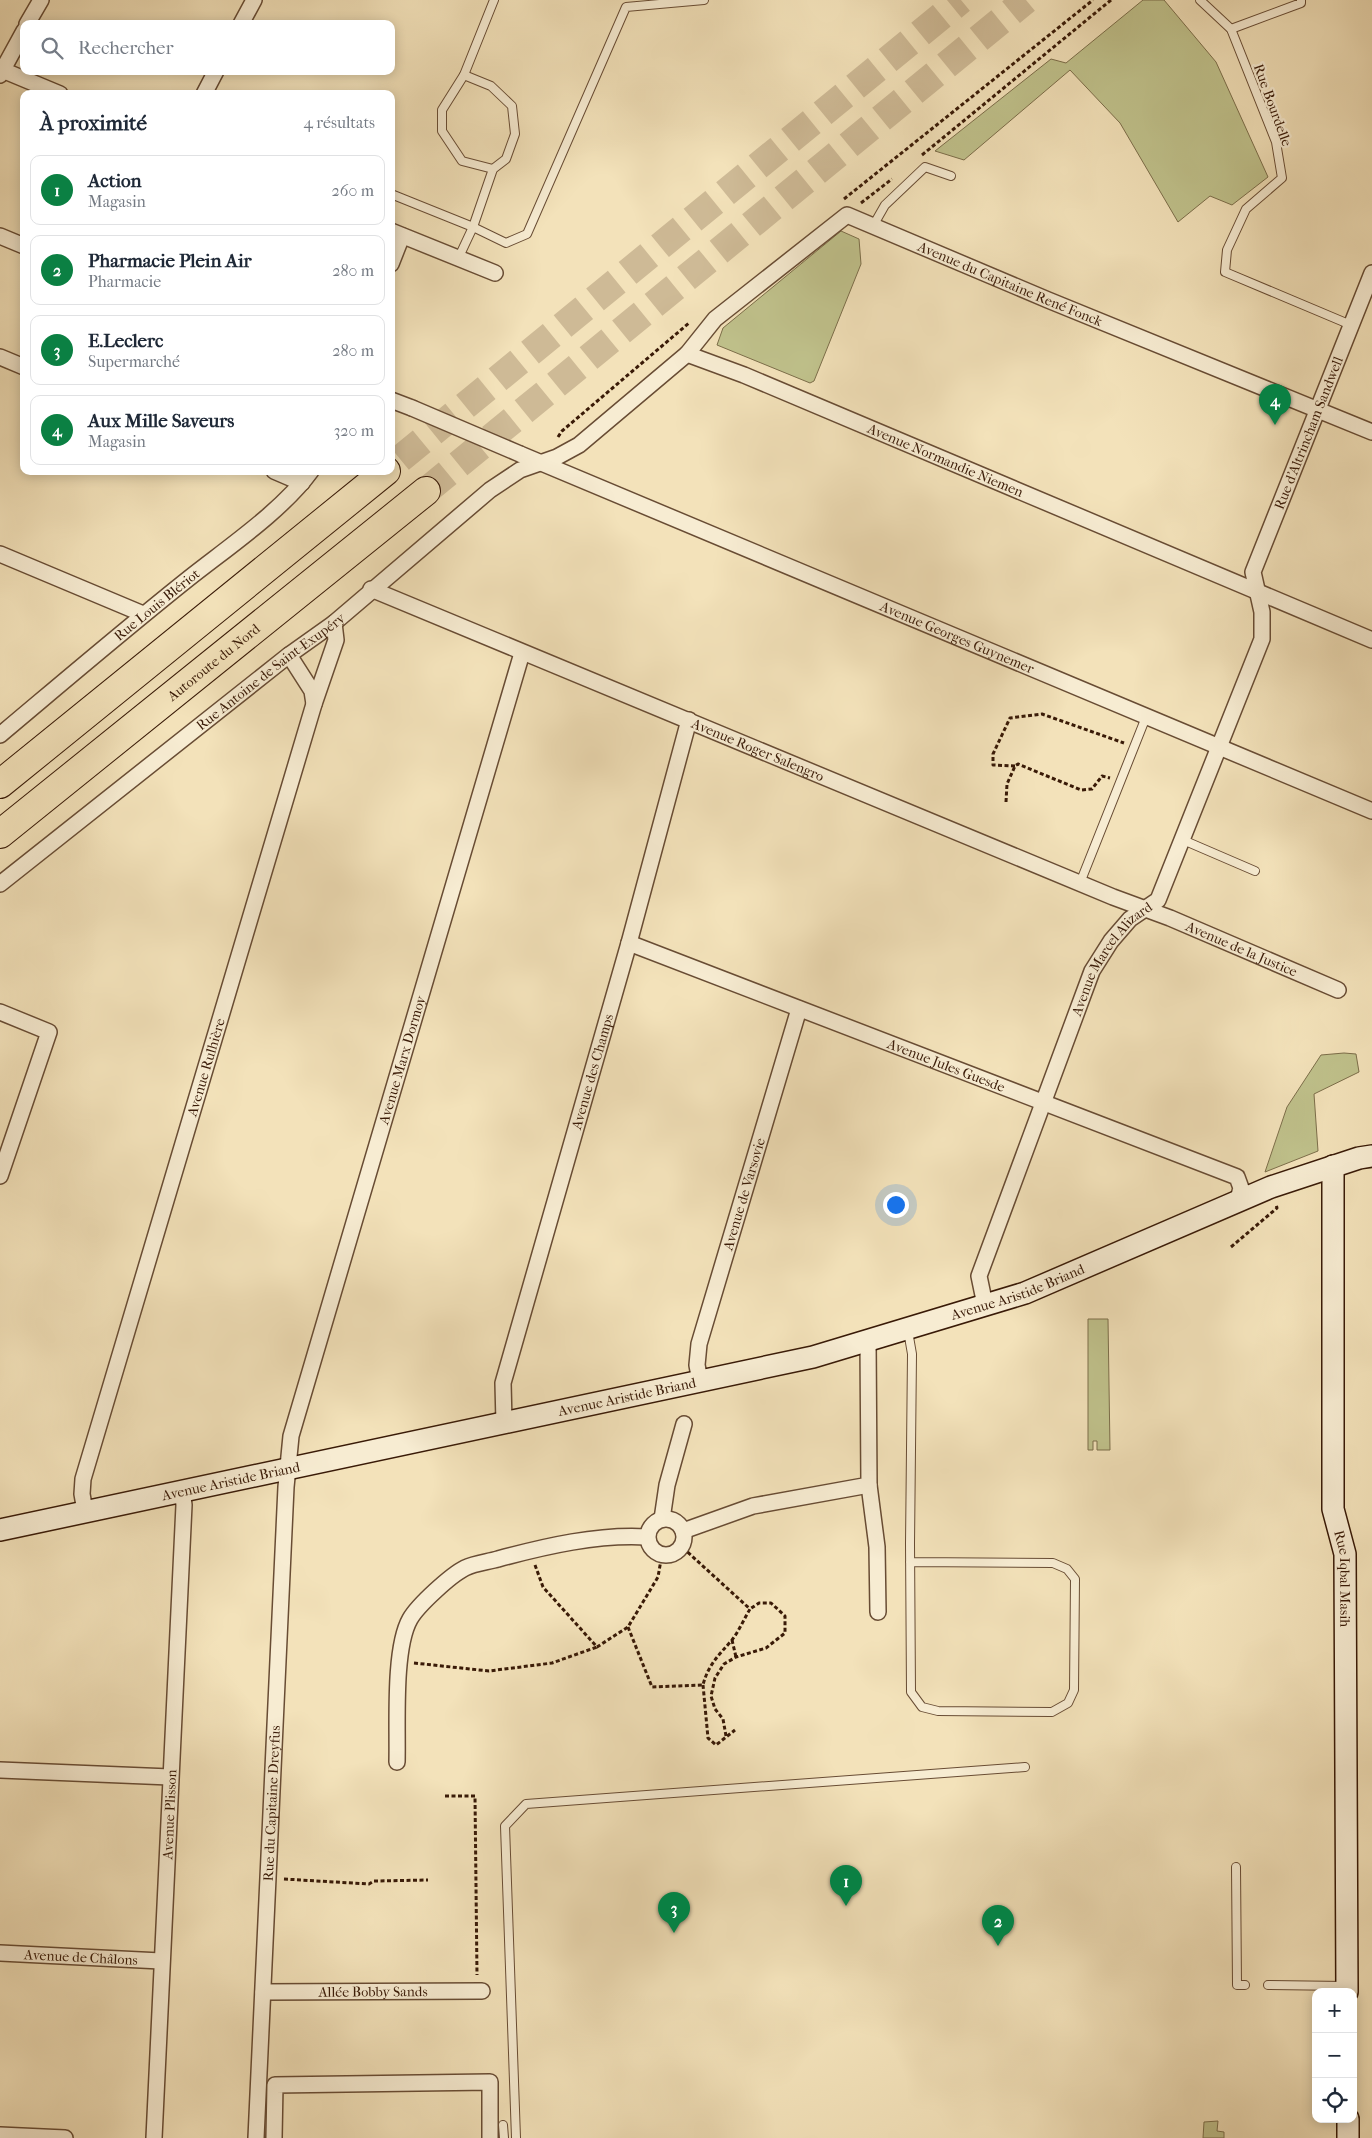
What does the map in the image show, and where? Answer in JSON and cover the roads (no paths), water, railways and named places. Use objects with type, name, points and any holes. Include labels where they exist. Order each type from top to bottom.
[{"type":"highway","points":[[0,784],[381,475]]},
{"type":"highway","name":"Autoroute du Nord","points":[[0,834],[426,491]]},
{"type":"street","points":[[30,20],[40,0]]},
{"type":"street","points":[[243,20],[254,0]]},
{"type":"street","points":[[20,38],[1,71],[50,90]]},
{"type":"street","points":[[206,90],[214,75]]},
{"type":"street","name":"Avenue du Capitaine René Fonck","points":[[687,354],[715,319],[847,215],[1372,432]]},
{"type":"street","points":[[397,234],[495,273]]},
{"type":"street","points":[[0,236],[20,244]]},
{"type":"street","name":"Rue d'Altrincham Sandwell","points":[[1257,593],[1253,572],[1316,409],[1372,273]]},
{"type":"street","points":[[542,463],[579,445],[687,354]]},
{"type":"street","name":"Avenue Normandie Niemen","points":[[687,354],[744,375],[838,417],[1126,535],[1257,593],[1372,640]]},
{"type":"street","points":[[0,357],[20,364]]},
{"type":"street","name":"Avenue Georges Guynemer","points":[[395,402],[1372,811]]},
{"type":"street","name":"Rue Antoine de Saint-Exupéry","points":[[0,884],[289,655],[334,623],[371,589],[490,490],[520,470],[542,463]]},
{"type":"street","name":"Rue Louis Blériot","points":[[0,735],[144,614],[257,524],[306,477]]},
{"type":"street","points":[[0,554],[144,614]]},
{"type":"street","name":"Avenue Roger Salengro","points":[[371,589],[1145,910]]},
{"type":"street","name":"Avenue Marcel Alizard","points":[[985,1305],[978,1276],[1092,972],[1111,941],[1130,919],[1158,900],[1221,748],[1262,640],[1262,612],[1257,593]]},
{"type":"street","name":"Avenue Rulhière","points":[[85,1511],[82,1494],[83,1479],[314,704],[336,640],[334,623]]},
{"type":"street","name":"Avenue Marx Dormoy","points":[[287,1469],[291,1436],[522,653]]},
{"type":"street","points":[[289,655],[307,683],[314,704]]},
{"type":"street","name":"Avenue des Champs","points":[[504,1423],[502,1383],[629,943],[690,720]]},
{"type":"street","name":"Avenue de la Justice","points":[[1145,910],[1338,990]]},
{"type":"street","name":"Avenue Jules Guesde","points":[[629,943],[1237,1177],[1242,1188],[1237,1203]]},
{"type":"street","name":"Avenue de Varsovie","points":[[700,1381],[697,1365],[699,1344],[799,1009]]},
{"type":"street","points":[[0,1012],[49,1032],[0,1176]]},
{"type":"street","name":"Avenue Aristide Briand","points":[[1237,1203],[1275,1201],[1372,1156]]},
{"type":"street","name":"Avenue Aristide Briand","points":[[0,1530],[813,1357],[1025,1293],[1271,1187],[1332,1174],[1364,1171],[1372,1164]]},
{"type":"street","name":"Rue Iqbal Masih","points":[[1332,1174],[1333,1509],[1345,1554],[1347,1988]]},
{"type":"street","points":[[868,1340],[869,1485],[877,1547],[878,1612]]},
{"type":"street","points":[[662,1519],[667,1485],[684,1424]]},
{"type":"street","name":"Rue du Capitaine Dreyfus","points":[[256,2138],[287,1469]]},
{"type":"street","points":[[683,1531],[753,1506],[869,1485]]},
{"type":"street","name":"Avenue Plisson","points":[[154,2138],[184,1505],[182,1490]]},
{"type":"street","points":[[662,1519],[672,1520],[683,1531],[681,1546],[671,1554],[662,1554],[652,1549],[647,1537],[650,1527],[662,1519]]},
{"type":"street","points":[[397,1762],[400,1661],[410,1619],[442,1584],[465,1568],[530,1550],[618,1535],[647,1537]]},
{"type":"street","points":[[0,1770],[170,1777]]},
{"type":"street","name":"Avenue de Châlons","points":[[0,1953],[161,1961]]},
{"type":"street","name":"Allée Bobby Sands","points":[[263,1992],[480,1990]]},
{"type":"street","points":[[274,2138],[276,2085],[490,2082],[490,2138]]},
{"type":"street","points":[[1348,2123],[1348,2138]]},
{"type":"street","points":[[0,2135],[65,2138]]},
{"type":"lane","points":[[492,169],[462,161],[442,131],[442,110],[464,75],[494,0]]},
{"type":"lane","points":[[395,196],[473,226],[506,243],[527,234],[627,4],[704,0]]},
{"type":"lane","name":"Rue Bourdelle","points":[[1200,0],[1231,30],[1276,142],[1282,178],[1246,209],[1227,250],[1225,272],[1351,325]]},
{"type":"lane","points":[[1231,30],[1301,3],[1301,0]]},
{"type":"lane","points":[[458,259],[473,226],[492,169],[506,159],[516,134],[512,106],[491,86],[464,75]]},
{"type":"lane","points":[[873,226],[885,205],[925,167],[951,176]]},
{"type":"lane","points":[[1080,883],[1146,717]]},
{"type":"lane","points":[[1184,840],[1255,870]]},
{"type":"lane","points":[[908,1328],[912,1354],[910,1562],[911,1692],[922,1707],[938,1711],[1052,1712],[1068,1703],[1074,1690],[1075,1579],[1067,1569],[1053,1563],[910,1562]]},
{"type":"lane","points":[[516,2138],[505,1826],[526,1804],[1025,1767]]},
{"type":"lane","points":[[1236,1867],[1237,1985],[1245,1985]]},
{"type":"lane","points":[[1268,1985],[1327,1988]]},
{"type":"lane","points":[[503,2125],[504,2138]]},
{"type":"tunnel","points":[[400,459],[961,0]]},
{"type":"tunnel","points":[[426,491],[1026,0]]},
{"type":"place","name":"Aux Mille Saveurs","points":[[1275,425]]},
{"type":"place","name":"Action","points":[[846,1906]]},
{"type":"place","name":"E.Leclerc","points":[[674,1933]]},
{"type":"place","name":"Pharmacie Plein Air","points":[[998,1946]]}]
